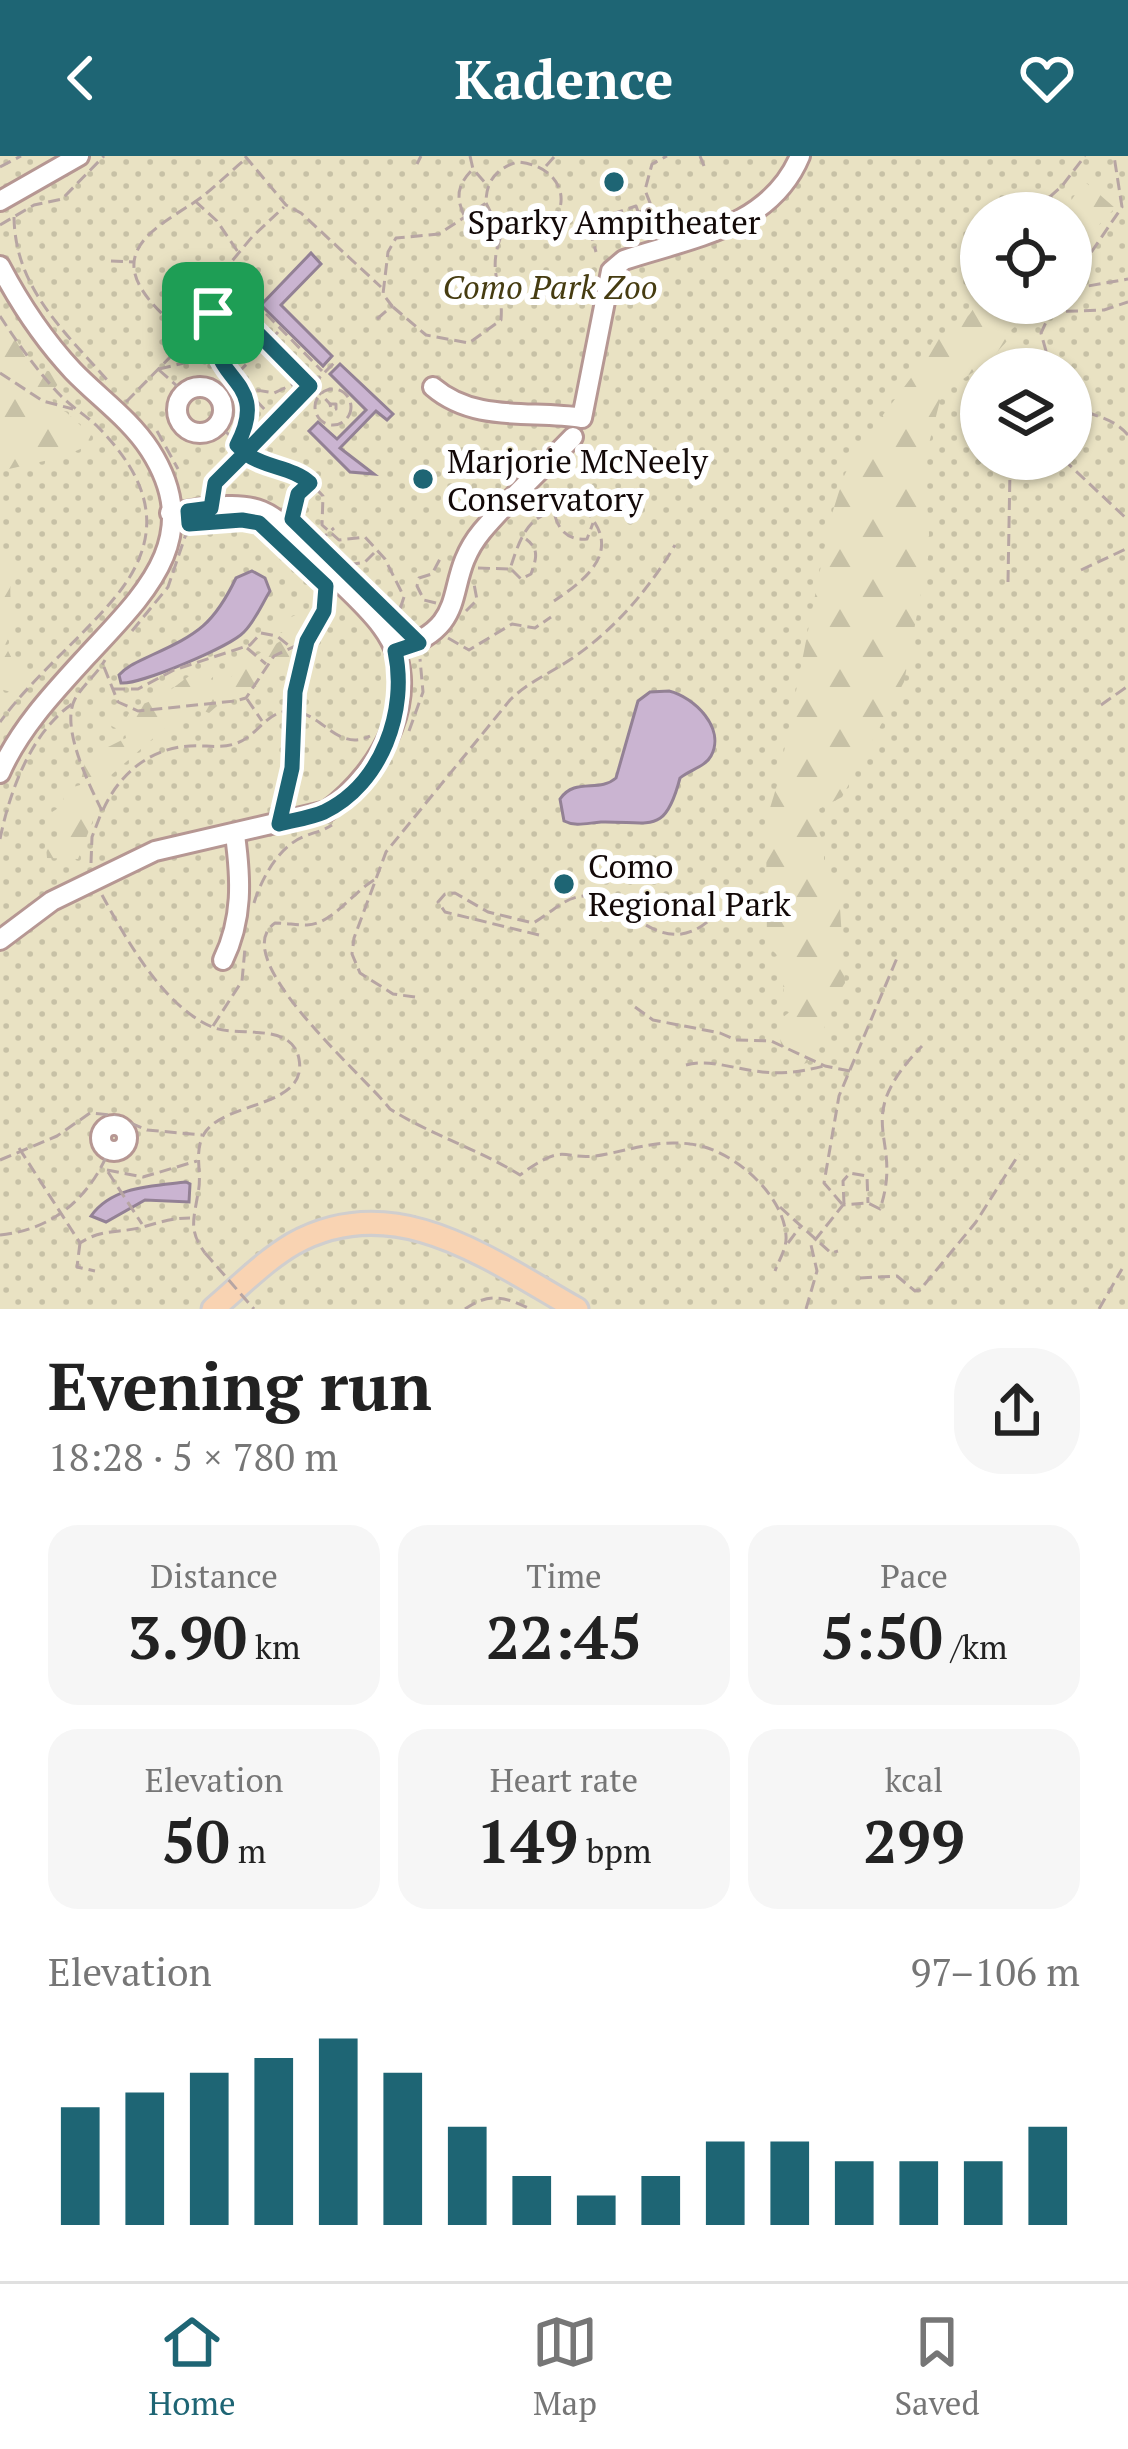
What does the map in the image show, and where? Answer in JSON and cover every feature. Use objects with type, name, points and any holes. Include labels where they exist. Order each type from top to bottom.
[{"type":"main road","points":[[213,1309],[290,1246],[331,1228],[375,1222],[439,1233],[578,1309]]},
{"type":"street","points":[[0,201],[79,156]]},
{"type":"street","points":[[433,387],[451,402],[520,418],[546,412],[582,418],[611,271],[624,260],[752,217],[776,194],[800,156]]},
{"type":"street","points":[[0,266],[38,329],[72,370],[124,404],[159,448],[179,512],[153,582],[26,727],[0,773]]},
{"type":"street","points":[[159,448],[184,426]]},
{"type":"street","points":[[395,651],[419,643],[445,620],[463,561],[474,542],[573,437]]},
{"type":"street","points":[[0,940],[52,901],[155,851],[327,811],[373,767],[397,714],[400,673],[382,626],[272,516],[259,509],[179,512]]},
{"type":"street","points":[[224,960],[240,901],[235,835]]},
{"type":"path","points":[[0,167],[21,156]]},
{"type":"path","points":[[0,225],[34,205],[62,199],[104,156]]},
{"type":"path","points":[[417,164],[422,156]]},
{"type":"path","points":[[470,156],[473,169],[488,187]]},
{"type":"path","points":[[545,168],[555,156]]},
{"type":"path","points":[[646,156],[652,164]]},
{"type":"path","points":[[638,212],[652,208],[645,190],[652,164],[667,156]]},
{"type":"path","points":[[700,156],[704,166]]},
{"type":"path","points":[[1055,192],[1084,156]]},
{"type":"path","points":[[1092,251],[1122,207],[1114,156]]},
{"type":"path","points":[[276,421],[144,292],[136,277],[136,262],[151,230],[195,201],[246,157],[286,205],[301,213],[383,288]]},
{"type":"path","points":[[517,162],[545,168],[561,190],[557,214],[532,235],[502,231],[486,203],[488,187],[496,173],[517,162]]},
{"type":"path","points":[[465,217],[458,188],[473,169]]},
{"type":"path","points":[[195,201],[217,221],[239,254]]},
{"type":"path","points":[[486,203],[439,234],[396,238],[388,252],[382,294],[426,335],[469,343],[501,320],[493,265],[502,231]]},
{"type":"path","points":[[189,336],[197,303],[286,205]]},
{"type":"path","points":[[557,214],[588,224],[603,217],[636,206],[644,228],[610,238],[603,217]]},
{"type":"path","points":[[14,218],[19,264],[30,284],[111,385]]},
{"type":"path","points":[[588,224],[596,251]]},
{"type":"path","points":[[111,261],[136,262]]},
{"type":"path","points":[[226,270],[324,373]]},
{"type":"path","points":[[226,270],[260,301],[257,305]]},
{"type":"path","points":[[1092,285],[1128,279]]},
{"type":"path","points":[[212,285],[346,419]]},
{"type":"path","points":[[99,428],[239,286]]},
{"type":"path","points":[[1092,310],[1128,302]]},
{"type":"path","points":[[197,303],[220,321]]},
{"type":"path","points":[[377,319],[392,306]]},
{"type":"path","points":[[223,367],[216,341],[220,321],[233,308]]},
{"type":"path","points":[[0,316],[47,380],[99,428],[132,468],[149,529],[144,550],[112,602],[0,722]]},
{"type":"path","points":[[225,386],[281,329]]},
{"type":"path","points":[[157,369],[206,360],[223,367]]},
{"type":"path","points":[[211,508],[215,483],[337,360]]},
{"type":"path","points":[[157,369],[177,386]]},
{"type":"path","points":[[0,373],[44,401],[78,410]]},
{"type":"path","points":[[244,388],[274,393],[304,379]]},
{"type":"path","points":[[336,387],[344,395],[352,403],[352,413],[340,426],[330,426],[314,410],[314,400],[327,388],[336,387]]},
{"type":"path","points":[[237,445],[248,421],[244,388]]},
{"type":"path","points":[[322,418],[344,395]]},
{"type":"path","points":[[1092,414],[1110,418],[1128,435]]},
{"type":"path","points":[[148,422],[183,483]]},
{"type":"path","points":[[226,432],[260,464],[297,473],[310,483],[323,496],[322,524],[339,540],[365,538],[377,550],[404,597],[395,620]]},
{"type":"path","points":[[1008,582],[1010,480]]},
{"type":"path","points":[[1085,480],[1128,520]]},
{"type":"path","points":[[284,509],[292,519],[298,494],[310,483]]},
{"type":"path","points":[[510,569],[530,544],[538,518],[577,501],[584,504],[601,536],[594,570],[554,601]]},
{"type":"path","points":[[124,639],[168,587],[186,542],[179,512]]},
{"type":"path","points":[[554,513],[574,539],[587,539],[593,521]]},
{"type":"path","points":[[327,554],[319,541],[332,530]]},
{"type":"path","points":[[445,620],[477,600],[474,568],[510,569],[526,578],[537,560],[530,544]]},
{"type":"path","points":[[415,998],[393,994],[367,978],[352,954],[386,852],[510,700],[603,634],[651,583],[675,545]]},
{"type":"path","points":[[1081,570],[1128,548]]},
{"type":"path","points":[[338,564],[346,567],[364,562],[377,550]]},
{"type":"path","points":[[441,557],[432,574],[419,578],[418,591],[445,620],[452,642],[469,650],[512,624],[535,628],[551,617]]},
{"type":"path","points":[[279,824],[292,768],[293,711],[307,641],[324,611],[326,586],[339,599]]},
{"type":"path","points":[[111,689],[138,689],[174,670],[246,646],[261,633],[277,636],[289,646]]},
{"type":"path","points":[[246,698],[266,664],[289,646],[307,641]]},
{"type":"path","points":[[404,742],[423,692],[419,643]]},
{"type":"path","points":[[246,646],[266,664]]},
{"type":"path","points":[[102,811],[70,730],[73,704],[112,651]]},
{"type":"path","points":[[103,664],[118,702],[138,711],[246,698]]},
{"type":"path","points":[[1101,705],[1128,686]]},
{"type":"path","points":[[246,698],[263,722]]},
{"type":"path","points":[[0,838],[20,772],[40,738],[73,704]]},
{"type":"path","points":[[254,1309],[194,1239],[198,1149],[203,1135],[221,1117],[287,1092],[300,1071],[296,1048],[272,1034],[212,1027],[170,994],[140,960],[95,879],[89,857],[112,789],[137,764],[178,747],[241,742],[263,722],[293,711],[345,740],[355,742],[374,734]]},
{"type":"path","points":[[252,910],[268,872],[288,847],[339,821]]},
{"type":"path","points":[[374,880],[352,893],[327,920],[307,925],[275,923],[261,944],[280,988],[390,1109],[483,1151],[520,1174],[546,1155],[559,1152],[592,1155],[648,1143],[696,1144],[732,1161],[831,1252],[838,1251]]},
{"type":"path","points":[[539,935],[445,912],[438,902],[445,894],[455,893],[488,912],[533,923],[569,899],[592,896],[610,901],[649,929],[683,932],[712,918],[716,896]]},
{"type":"path","points":[[212,1027],[242,981],[248,929]]},
{"type":"path","points":[[843,1205],[824,1183],[839,1096],[897,958]]},
{"type":"path","points":[[635,1007],[653,1020],[736,1040],[771,1041],[825,1066],[852,1071]]},
{"type":"path","points":[[843,1205],[868,1202],[880,1209],[884,1198],[880,1114],[901,1069],[922,1046]]},
{"type":"path","points":[[686,1065],[706,1063],[771,1073],[825,1066]]},
{"type":"path","points":[[0,1160],[96,1112],[147,1130],[203,1135]]},
{"type":"path","points":[[187,1135],[198,1149]]},
{"type":"path","points":[[20,1150],[80,1243],[77,1267],[95,1271]]},
{"type":"path","points":[[860,1278],[897,1276],[920,1290],[976,1222],[1019,1154]]},
{"type":"path","points":[[106,1162],[143,1177],[198,1160]]},
{"type":"path","points":[[0,1235],[33,1229],[62,1213],[87,1191],[106,1162]]},
{"type":"path","points":[[106,1162],[143,1226]]},
{"type":"path","points":[[806,1309],[817,1271],[811,1245],[843,1205],[847,1197],[843,1181],[850,1173],[867,1177],[868,1202]]},
{"type":"path","points":[[778,1206],[787,1234],[785,1247]]},
{"type":"path","points":[[80,1243],[104,1230],[143,1226],[165,1218],[192,1218]]},
{"type":"path","points":[[775,1271],[800,1225]]},
{"type":"path","points":[[1099,1309],[1122,1269]]},
{"type":"path","points":[[465,1309],[489,1297],[502,1297],[530,1309]]},
{"type":"green space","name":"Como Regional Park","points":[[0,156],[1128,156],[1128,1309],[0,1309]]},
{"type":"green space","points":[[1084,181],[1115,208],[1092,234],[1092,192],[1077,192]]},
{"type":"green space","points":[[0,308],[34,370],[49,371],[62,379],[51,393],[55,411],[66,412],[91,435],[85,447],[62,457],[0,471]]},
{"type":"green space","points":[[960,322],[1018,324],[1001,348],[960,348],[960,381],[942,393],[924,463],[930,547],[904,682],[842,797],[811,813],[824,844],[824,868],[839,893],[845,983],[831,1004],[819,1048],[807,1063],[799,1065],[783,1055],[777,1022],[792,1010],[784,994],[780,960],[767,947],[766,821],[778,782],[830,520],[844,476],[858,448],[923,362],[932,342]]},
{"type":"green space","points":[[0,550],[17,563],[5,645],[27,688],[18,694],[0,689]]},
{"type":"green space","points":[[302,612],[316,625],[296,672],[264,681],[246,697],[231,694],[209,713],[199,709],[181,714],[110,776],[78,859],[47,858],[46,846],[65,835],[65,828],[55,829],[52,812],[65,804],[61,791],[80,785],[86,758],[126,738],[106,723],[107,718],[124,722],[133,706],[156,698],[213,664],[218,671],[211,679],[216,684],[230,679],[237,667],[284,639],[282,632],[272,634],[270,627]]},
{"type":"shaded area","points":[[311,253],[321,264],[281,305],[332,356],[323,366],[261,305]]},
{"type":"shaded area","points":[[340,364],[393,414],[387,420],[376,411],[340,448],[374,474],[350,472],[309,431],[318,422],[337,439],[366,410],[330,374]]},
{"type":"shaded area","points":[[252,571],[265,578],[270,591],[244,632],[184,664],[121,683],[119,675],[126,668],[203,626],[236,578]]},
{"type":"shaded area","points":[[669,691],[705,715],[715,745],[708,760],[680,778],[662,817],[644,823],[564,821],[560,799],[566,792],[616,778],[638,701],[650,692]]},
{"type":"shaded area","points":[[190,1184],[189,1202],[145,1200],[106,1222],[91,1216],[122,1193]]},
{"type":"place","name":"Sparky Ampitheater","points":[[614,182]]},
{"type":"place","name":"Marjorie McNeely Conservatory","points":[[423,479]]},
{"type":"place","name":"Como Regional Park","points":[[564,884]]},
{"type":"route","points":[[213,313],[220,321],[218,356],[247,397],[248,421],[237,445],[245,453],[215,483],[211,508],[188,511],[189,524],[259,523],[326,586],[324,611],[307,641],[295,692],[292,768],[279,824],[327,811],[373,767],[397,714],[400,673],[395,651],[419,643],[292,519],[298,494],[310,483],[304,476],[260,464],[245,453],[310,386],[226,301],[213,313]]},
{"type":"park label","name":"Como Park Zoo","points":[[550,286]]}]
